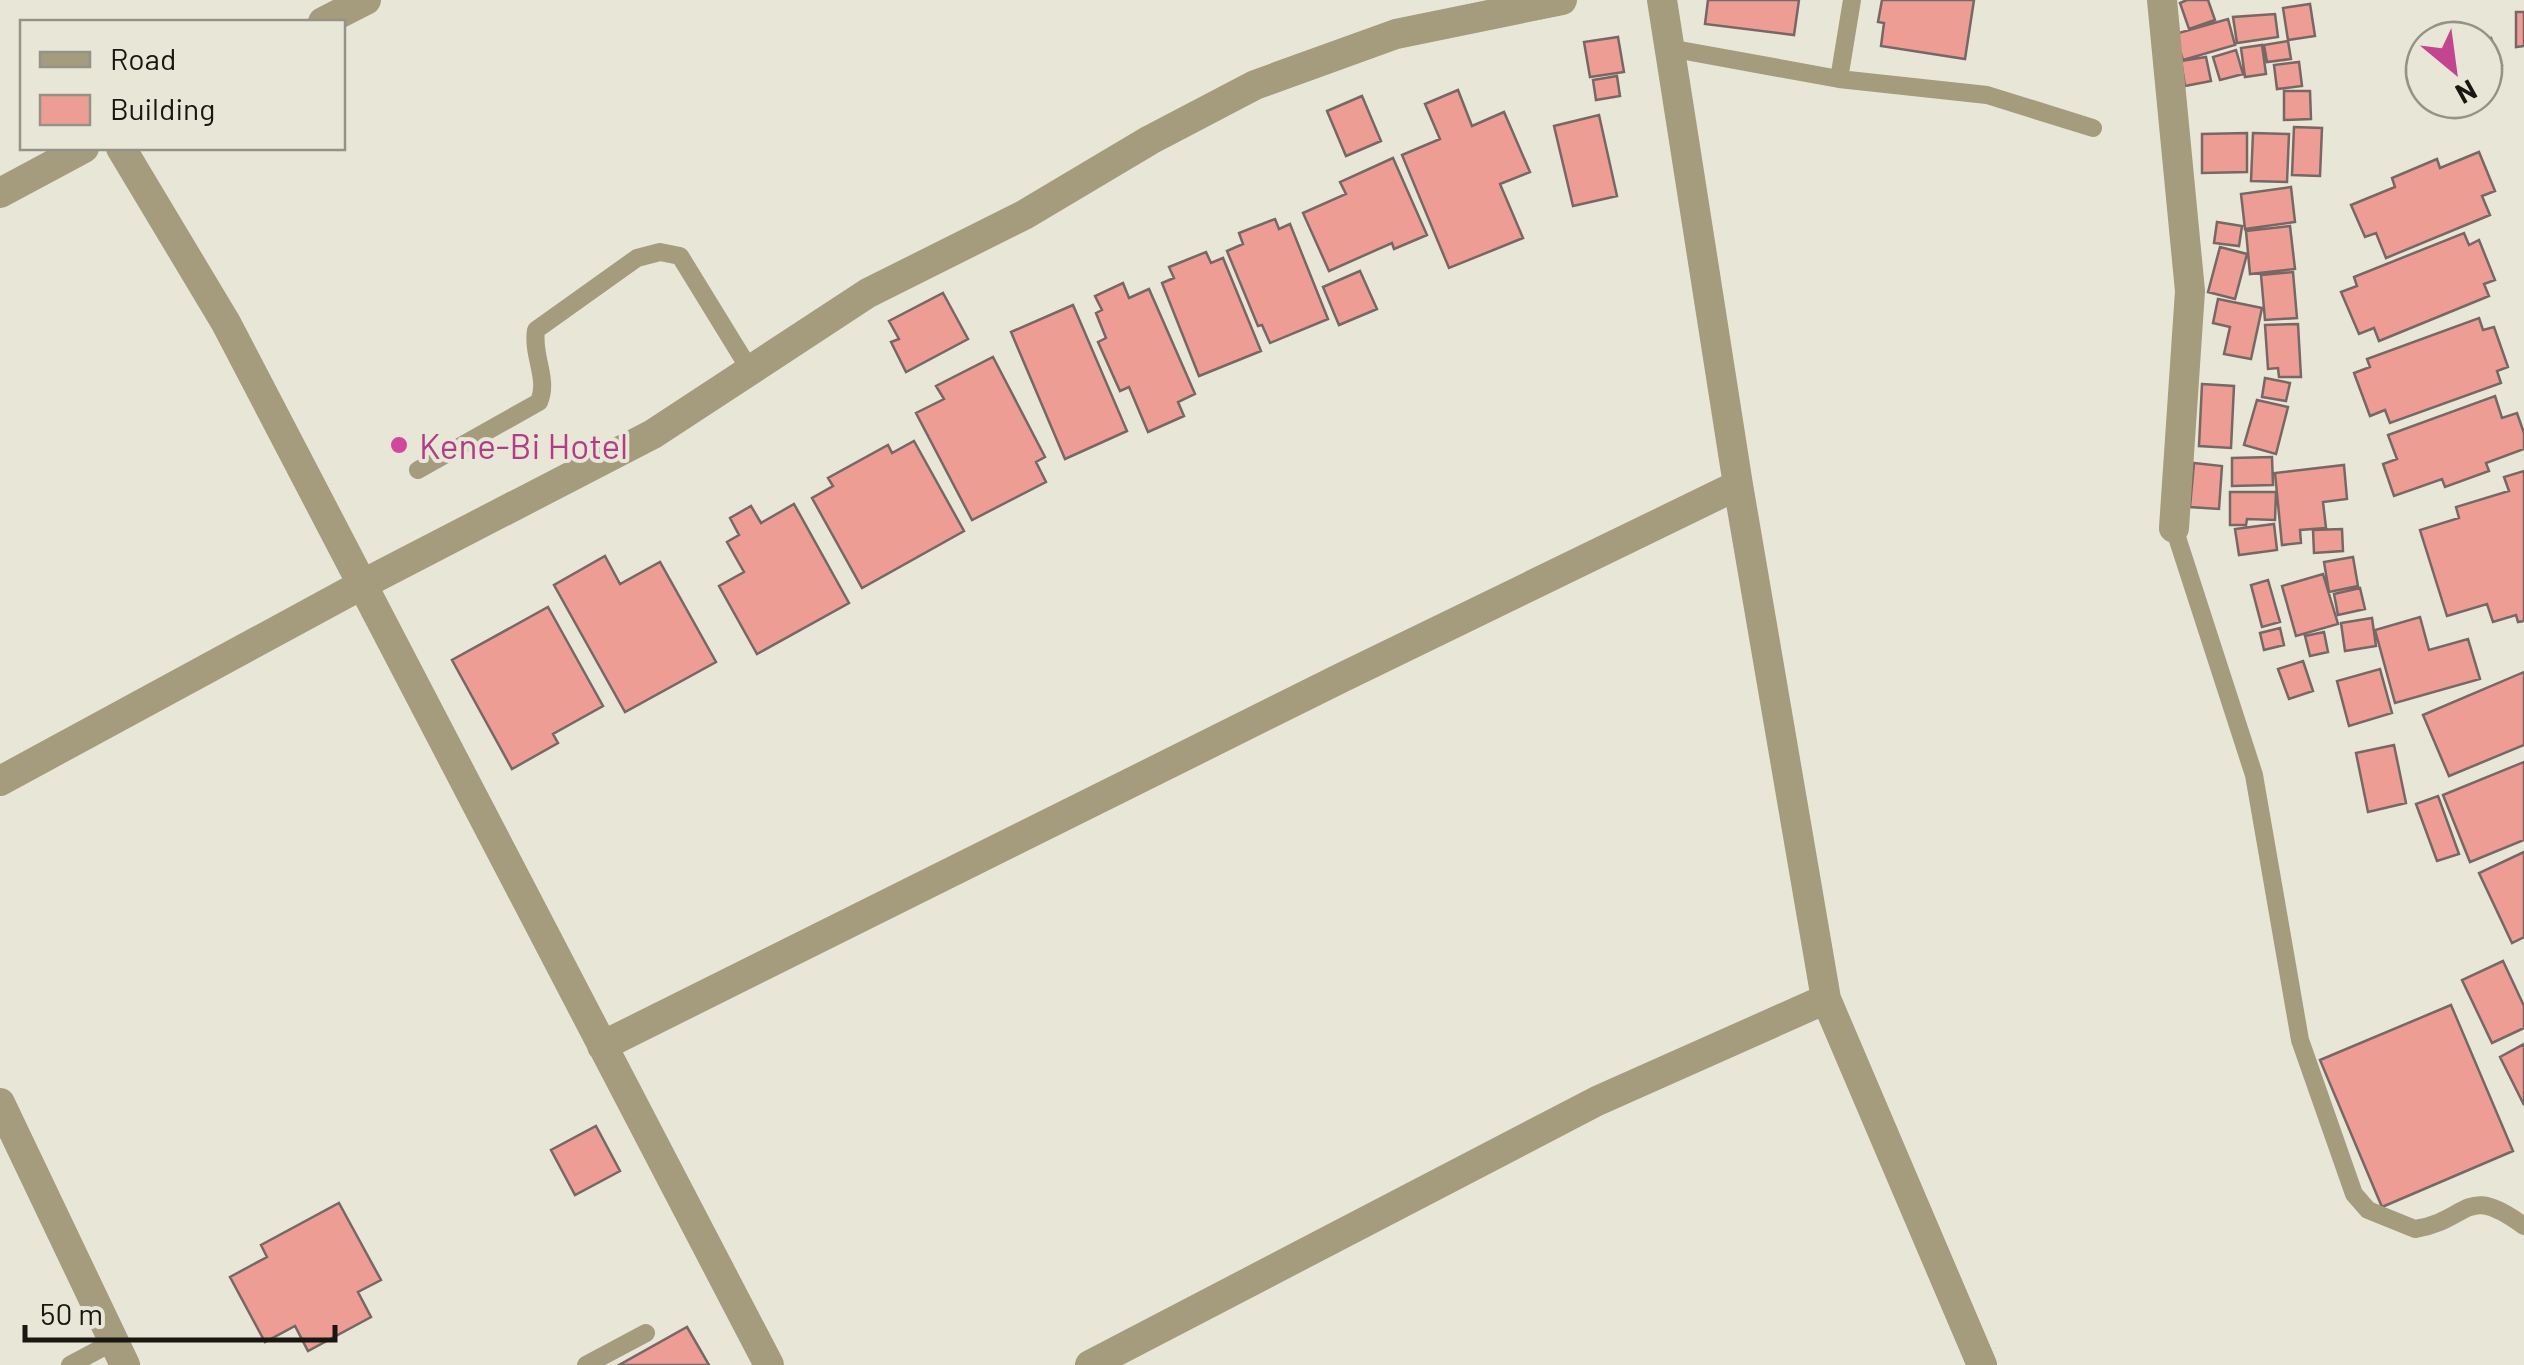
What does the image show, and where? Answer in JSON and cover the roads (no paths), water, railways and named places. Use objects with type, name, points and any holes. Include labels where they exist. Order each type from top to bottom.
[{"type":"street","points":[[327,20],[366,0]]},
{"type":"street","points":[[0,782],[364,583],[653,434],[868,293],[1024,215],[1150,140],[1255,85],[1396,34],[1562,0]]},
{"type":"street","points":[[1662,0],[1738,485],[1826,999],[1982,1365]]},
{"type":"street","points":[[2162,0],[2190,290],[2174,528]]},
{"type":"street","points":[[0,193],[80,150]]},
{"type":"street","points":[[121,150],[226,322],[769,1365]]},
{"type":"street","points":[[602,1046],[1738,485]]},
{"type":"street","points":[[1090,1365],[1597,1101],[1826,999]]},
{"type":"street","points":[[0,1103],[119,1354]]},
{"type":"lane","points":[[1838,78],[1852,0]]},
{"type":"lane","points":[[1669,48],[1838,78],[1987,95],[2093,128]]},
{"type":"lane","points":[[418,470],[539,402],[544,390],[533,350],[536,330],[636,258],[660,252],[680,256],[750,370]]},
{"type":"lane","points":[[2174,528],[2254,775],[2300,1040],[2354,1194],[2368,1210],[2415,1229],[2475,1204],[2500,1208],[2524,1226]]},
{"type":"lane","points":[[586,1365],[646,1333]]},
{"type":"lane","points":[[70,1365],[119,1354]]},
{"type":"place","name":"Kene-Bi Hotel","points":[[399,445]]}]
